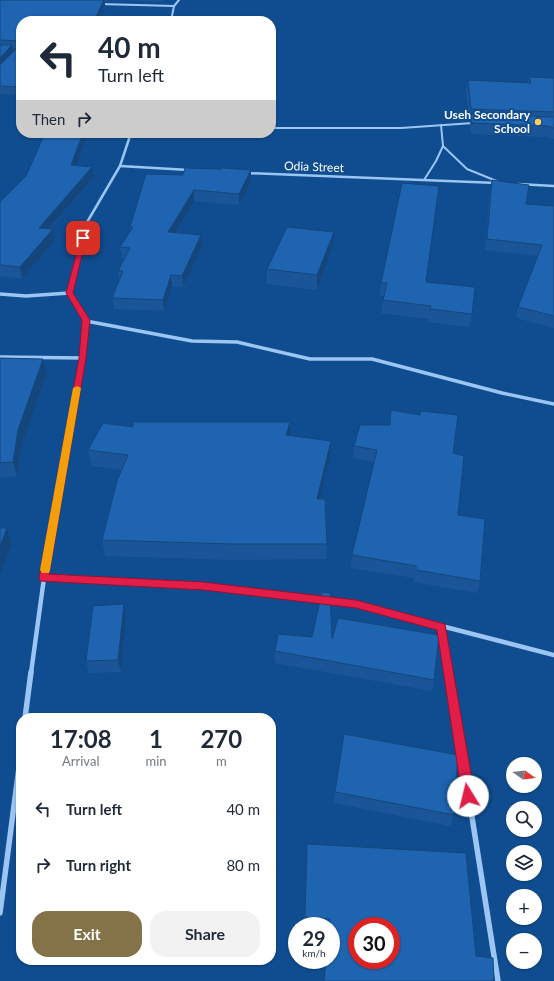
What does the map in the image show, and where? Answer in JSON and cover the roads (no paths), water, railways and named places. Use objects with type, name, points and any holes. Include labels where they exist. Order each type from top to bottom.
[{"type":"street","points":[[172,16],[174,6],[179,0]]},
{"type":"street","points":[[95,4],[174,6]]},
{"type":"street","points":[[27,713],[44,578],[83,358],[86,320],[69,293],[86,224],[120,166],[129,138]]},
{"type":"street","points":[[120,166],[192,170]]},
{"type":"street","name":"Odia Street","points":[[239,172],[503,183]]},
{"type":"street","points":[[516,184],[554,186]]},
{"type":"street","points":[[0,294],[26,296],[69,293]]},
{"type":"street","points":[[86,320],[192,341],[237,342],[310,359],[372,359],[502,393],[554,404]]},
{"type":"street","points":[[0,357],[83,358]]},
{"type":"street","points":[[44,578],[203,586],[356,604],[554,655]]},
{"type":"street","points":[[442,627],[498,981]]},
{"type":"street","points":[[0,913],[16,790]]},
{"type":"lane","points":[[276,128],[402,128],[475,122]]},
{"type":"lane","points":[[424,180],[436,161],[442,146],[441,125]]},
{"type":"lane","points":[[442,146],[467,169],[503,183]]},
{"type":"place","name":"Useh Secondary School","points":[[538,122]]}]
